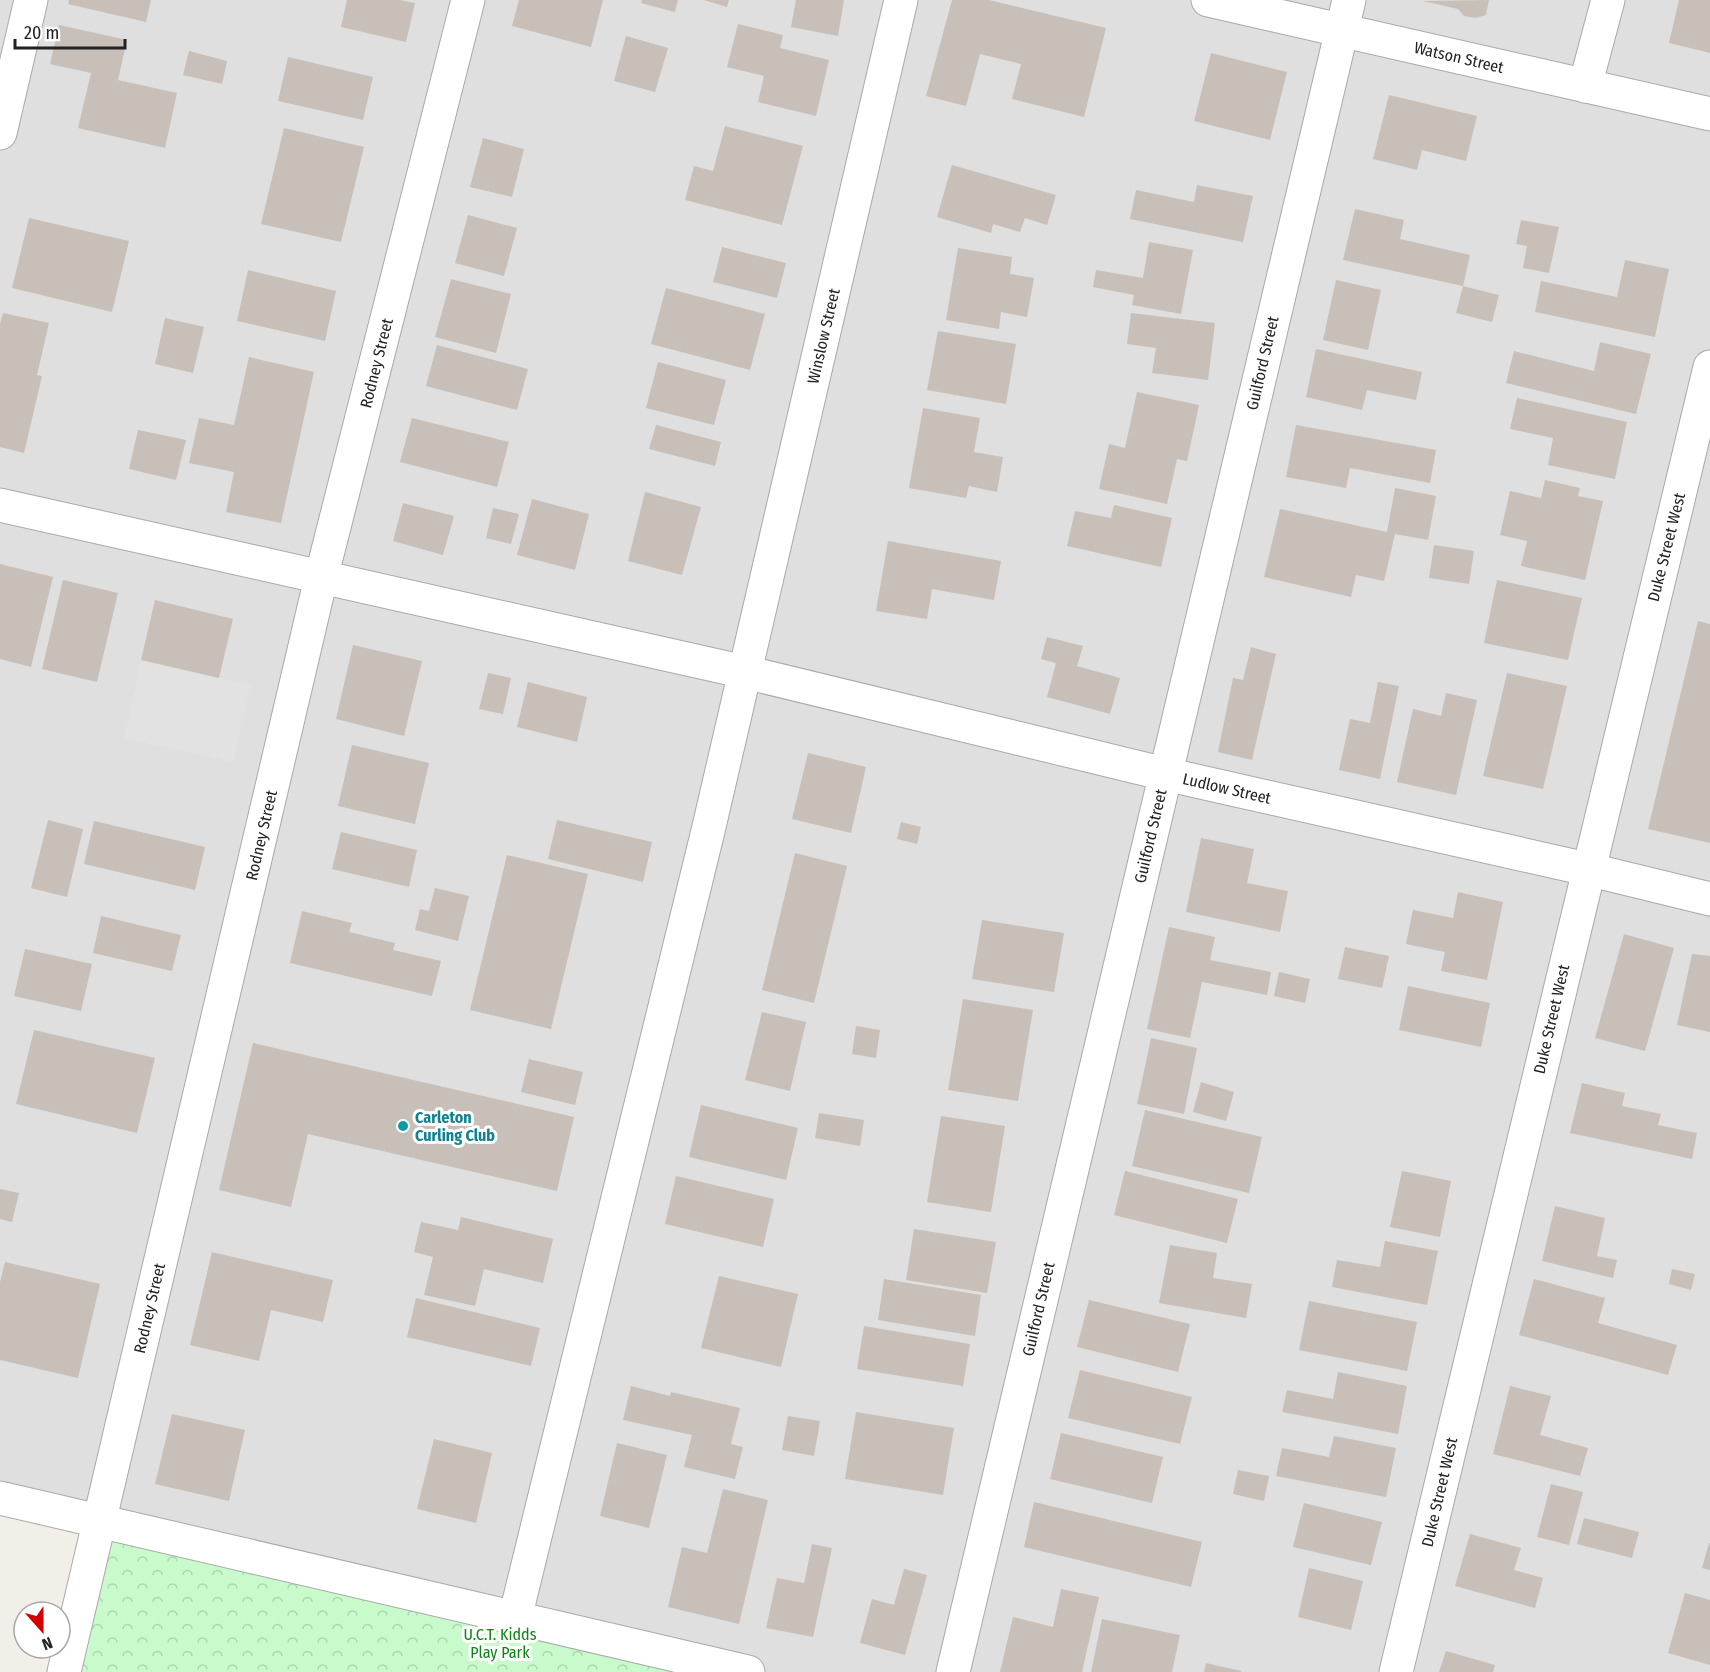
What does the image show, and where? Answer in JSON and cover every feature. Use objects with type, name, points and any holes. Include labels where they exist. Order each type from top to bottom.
[{"type":"street","points":[[0,133],[32,0]]},
{"type":"street","name":"Rodney Street","points":[[64,1672],[321,578],[468,0]]},
{"type":"street","name":"Winslow Street","points":[[515,1618],[745,672],[901,0]]},
{"type":"street","name":"Watson Street","points":[[1208,0],[1345,15],[1585,86],[1710,114]]},
{"type":"street","points":[[1585,86],[1608,0]]},
{"type":"street","name":"Guilford Street","points":[[953,1672],[1345,15]]},
{"type":"street","name":"Duke Street West","points":[[1396,1672],[1587,869],[1710,367]]},
{"type":"street","name":"Ludlow Street","points":[[0,505],[745,672],[1165,774],[1710,899]]},
{"type":"street","points":[[0,1498],[748,1672]]},
{"type":"shaded area","points":[[0,0],[1710,0],[1710,1672],[748,1672],[0,1498]]},
{"type":"shaded area","points":[[141,660],[251,685],[233,762],[124,738]]},
{"type":"green space","name":"U.C.T. Kidds Play Park","points":[[98,1520],[748,1672],[64,1672],[67,1660],[72,1660],[72,1636]]},
{"type":"building","points":[[69,0],[151,0],[146,22],[68,4]]},
{"type":"building","points":[[347,0],[400,0],[415,3],[406,42],[341,27]]},
{"type":"building","points":[[519,0],[603,0],[591,47],[512,26]]},
{"type":"building","points":[[642,0],[678,0],[675,12],[641,3]]},
{"type":"building","points":[[704,0],[729,0],[727,7]]},
{"type":"building","points":[[796,0],[844,0],[838,36],[791,27]]},
{"type":"building","points":[[952,0],[989,0],[1106,28],[1084,117],[1012,99],[1021,64],[980,54],[966,106],[926,96]]},
{"type":"building","points":[[1489,0],[1486,15],[1476,18],[1464,16],[1458,9],[1423,1]]},
{"type":"building","points":[[1679,0],[1710,0],[1710,53],[1669,43]]},
{"type":"building","points":[[738,24],[783,35],[780,48],[829,60],[816,116],[758,102],[764,76],[727,67]]},
{"type":"building","points":[[59,25],[127,40],[118,80],[177,93],[165,148],[78,128],[91,73],[50,64]]},
{"type":"building","points":[[626,36],[668,48],[655,92],[614,81]]},
{"type":"building","points":[[189,51],[227,61],[222,84],[183,75]]},
{"type":"building","points":[[1211,53],[1287,72],[1270,140],[1194,121]]},
{"type":"building","points":[[288,57],[373,77],[363,120],[278,101]]},
{"type":"building","points":[[1389,95],[1477,116],[1466,161],[1422,150],[1417,170],[1373,159]]},
{"type":"building","points":[[725,126],[803,146],[782,225],[685,200],[694,166],[713,171]]},
{"type":"building","points":[[284,128],[364,147],[341,242],[261,224]]},
{"type":"building","points":[[483,138],[524,149],[512,197],[470,187]]},
{"type":"building","points":[[952,165],[1056,195],[1047,225],[1025,218],[1020,232],[993,224],[991,233],[937,217]]},
{"type":"building","points":[[1197,185],[1253,196],[1243,242],[1130,219],[1136,190],[1194,202]]},
{"type":"building","points":[[1355,209],[1404,220],[1400,239],[1470,255],[1463,286],[1343,260]]},
{"type":"building","points":[[468,215],[517,228],[504,276],[455,263]]},
{"type":"building","points":[[29,218],[129,241],[112,312],[12,288]]},
{"type":"building","points":[[1521,220],[1559,227],[1549,273],[1523,268],[1527,246],[1516,244]]},
{"type":"building","points":[[1149,242],[1193,250],[1181,314],[1132,305],[1134,295],[1093,287],[1096,270],[1143,278]]},
{"type":"building","points":[[722,247],[786,263],[777,298],[713,282]]},
{"type":"building","points":[[958,248],[1012,257],[1010,274],[1034,278],[1027,317],[1001,312],[999,329],[946,320]]},
{"type":"building","points":[[1625,260],[1669,269],[1655,337],[1535,312],[1541,281],[1617,297]]},
{"type":"building","points":[[248,270],[336,291],[325,341],[237,321]]},
{"type":"building","points":[[451,279],[511,294],[496,353],[435,337]]},
{"type":"building","points":[[1336,280],[1381,290],[1368,350],[1323,340]]},
{"type":"building","points":[[1463,286],[1499,295],[1492,322],[1456,313]]},
{"type":"building","points":[[666,288],[765,314],[750,370],[651,344]]},
{"type":"building","points":[[3,313],[49,323],[37,375],[42,376],[24,453],[0,447],[0,324]]},
{"type":"building","points":[[1131,313],[1215,323],[1208,380],[1152,373],[1156,348],[1127,344]]},
{"type":"building","points":[[165,318],[204,327],[193,373],[155,364]]},
{"type":"building","points":[[938,331],[1016,344],[1006,404],[927,390]]},
{"type":"building","points":[[1600,342],[1651,354],[1636,414],[1506,383],[1514,351],[1594,371]]},
{"type":"building","points":[[437,345],[528,369],[517,410],[426,386]]},
{"type":"building","points":[[1316,349],[1422,372],[1416,400],[1367,390],[1362,410],[1306,397]]},
{"type":"building","points":[[249,357],[314,372],[281,523],[226,512],[234,472],[189,463],[199,418],[234,425]]},
{"type":"building","points":[[658,362],[726,380],[714,425],[646,408]]},
{"type":"building","points":[[1137,392],[1199,405],[1187,461],[1177,459],[1167,504],[1099,489],[1109,444],[1125,448]]},
{"type":"building","points":[[1517,398],[1627,422],[1615,479],[1548,465],[1553,438],[1510,429]]},
{"type":"building","points":[[923,408],[980,418],[974,452],[1003,457],[997,492],[969,486],[966,498],[909,488]]},
{"type":"building","points":[[412,418],[509,442],[497,487],[400,462]]},
{"type":"building","points":[[656,425],[721,442],[715,466],[649,449]]},
{"type":"building","points":[[1296,425],[1436,450],[1430,483],[1350,468],[1346,488],[1286,477]]},
{"type":"building","points":[[138,430],[186,440],[176,480],[129,469]]},
{"type":"building","points":[[1545,480],[1580,488],[1578,496],[1603,501],[1585,580],[1521,566],[1527,541],[1500,535],[1510,491],[1541,498]]},
{"type":"building","points":[[1395,488],[1436,496],[1428,540],[1395,534],[1384,581],[1356,575],[1351,597],[1264,577],[1280,509],[1387,532]]},
{"type":"building","points":[[645,492],[701,507],[682,575],[628,561]]},
{"type":"building","points":[[532,499],[589,514],[575,570],[517,555]]},
{"type":"building","points":[[403,503],[454,516],[443,555],[393,541]]},
{"type":"building","points":[[1114,505],[1172,518],[1161,567],[1067,546],[1075,511],[1111,518]]},
{"type":"building","points":[[493,508],[519,514],[511,544],[486,538]]},
{"type":"building","points":[[888,541],[1001,561],[994,600],[932,589],[927,619],[876,611]]},
{"type":"building","points":[[1434,545],[1474,551],[1469,584],[1429,578]]},
{"type":"building","points":[[0,564],[53,577],[31,667],[0,659]]},
{"type":"building","points":[[63,580],[118,593],[97,682],[42,669]]},
{"type":"building","points":[[1497,580],[1582,598],[1568,660],[1484,643]]},
{"type":"building","points":[[155,600],[233,619],[219,678],[141,660]]},
{"type":"building","points":[[1698,621],[1710,624],[1710,843],[1648,829]]},
{"type":"building","points":[[1047,637],[1083,646],[1077,666],[1120,678],[1110,714],[1047,697],[1056,663],[1041,659]]},
{"type":"building","points":[[353,645],[422,661],[404,736],[336,719]]},
{"type":"building","points":[[1251,647],[1276,654],[1252,760],[1218,752],[1233,678],[1243,680]]},
{"type":"building","points":[[488,673],[511,678],[503,714],[479,709]]},
{"type":"building","points":[[1507,673],[1567,686],[1543,789],[1483,776]]},
{"type":"building","points":[[528,682],[587,697],[577,742],[517,727]]},
{"type":"building","points":[[1378,682],[1399,686],[1380,779],[1339,770],[1350,719],[1370,723]]},
{"type":"building","points":[[1446,693],[1477,700],[1456,795],[1397,782],[1413,709],[1441,716]]},
{"type":"building","points":[[352,745],[429,763],[415,824],[338,806]]},
{"type":"building","points":[[808,753],[866,767],[851,833],[792,819]]},
{"type":"building","points":[[48,820],[83,829],[67,897],[31,888]]},
{"type":"building","points":[[557,820],[652,842],[643,882],[548,859]]},
{"type":"building","points":[[94,821],[205,847],[195,890],[84,864]]},
{"type":"building","points":[[901,822],[921,827],[917,844],[897,839]]},
{"type":"building","points":[[341,832],[417,850],[409,887],[332,869]]},
{"type":"building","points":[[1201,838],[1254,849],[1247,883],[1288,891],[1280,932],[1186,912]]},
{"type":"building","points":[[795,853],[847,866],[814,1003],[762,990]]},
{"type":"building","points":[[507,855],[588,874],[551,1029],[470,1010]]},
{"type":"building","points":[[435,888],[469,896],[458,941],[415,930],[420,909],[429,911]]},
{"type":"building","points":[[1458,892],[1503,902],[1487,980],[1441,971],[1445,952],[1406,944],[1413,910],[1453,918]]},
{"type":"building","points":[[302,911],[352,923],[349,932],[395,943],[393,950],[441,961],[432,996],[290,963]]},
{"type":"building","points":[[101,916],[181,935],[172,971],[93,953]]},
{"type":"building","points":[[982,920],[1064,933],[1054,992],[972,979]]},
{"type":"building","points":[[1169,927],[1215,937],[1210,960],[1271,972],[1267,995],[1202,982],[1190,1038],[1147,1029]]},
{"type":"building","points":[[1624,934],[1674,948],[1645,1051],[1595,1038]]},
{"type":"building","points":[[1345,947],[1389,956],[1382,988],[1338,979]]},
{"type":"building","points":[[25,949],[92,964],[81,1011],[14,996]]},
{"type":"building","points":[[1692,954],[1710,956],[1710,1032],[1677,1025]]},
{"type":"building","points":[[1279,972],[1310,979],[1305,1003],[1274,996]]},
{"type":"building","points":[[1408,986],[1490,1003],[1481,1047],[1399,1030]]},
{"type":"building","points":[[963,999],[1033,1010],[1018,1101],[948,1090]]},
{"type":"building","points":[[762,1012],[806,1022],[790,1091],[745,1080]]},
{"type":"building","points":[[856,1026],[880,1030],[876,1058],[852,1054]]},
{"type":"building","points":[[34,1030],[155,1058],[137,1133],[16,1104]]},
{"type":"building","points":[[1151,1038],[1197,1048],[1184,1114],[1137,1104]]},
{"type":"building","name":"Carleton Curling Club","points":[[253,1043],[574,1117],[557,1191],[308,1134],[291,1207],[219,1190]]},
{"type":"building","points":[[529,1059],[583,1072],[575,1105],[521,1092]]},
{"type":"building","points":[[1201,1082],[1234,1092],[1226,1121],[1193,1112]]},
{"type":"building","points":[[1582,1083],[1625,1093],[1622,1106],[1661,1114],[1658,1125],[1697,1133],[1692,1159],[1570,1133]]},
{"type":"building","points":[[701,1105],[798,1128],[786,1180],[689,1157]]},
{"type":"building","points":[[1145,1110],[1262,1137],[1249,1193],[1132,1166]]},
{"type":"building","points":[[819,1113],[864,1120],[860,1146],[815,1138]]},
{"type":"building","points":[[941,1116],[1005,1126],[991,1212],[927,1202]]},
{"type":"building","points":[[1125,1171],[1238,1199],[1227,1243],[1114,1215]]},
{"type":"building","points":[[1402,1171],[1451,1181],[1440,1237],[1390,1227]]},
{"type":"building","points":[[676,1176],[774,1199],[763,1247],[665,1224]]},
{"type":"building","points":[[0,1189],[19,1193],[12,1222],[0,1219]]},
{"type":"building","points":[[1555,1206],[1605,1218],[1597,1256],[1617,1260],[1613,1278],[1542,1261]]},
{"type":"building","points":[[461,1217],[553,1239],[543,1283],[484,1269],[475,1306],[424,1295],[433,1257],[414,1252],[421,1222],[458,1230]]},
{"type":"building","points":[[914,1229],[996,1242],[987,1293],[906,1280]]},
{"type":"building","points":[[1385,1241],[1438,1251],[1427,1305],[1332,1287],[1337,1260],[1380,1267]]},
{"type":"building","points":[[1170,1245],[1217,1253],[1213,1278],[1252,1284],[1246,1318],[1159,1303]]},
{"type":"building","points":[[212,1252],[333,1280],[323,1322],[271,1310],[259,1361],[190,1345]]},
{"type":"building","points":[[5,1262],[100,1284],[78,1378],[0,1360],[0,1282]]},
{"type":"building","points":[[1672,1269],[1695,1274],[1691,1290],[1669,1284]]},
{"type":"building","points":[[719,1276],[798,1294],[781,1367],[701,1348]]},
{"type":"building","points":[[884,1279],[981,1295],[975,1336],[878,1320]]},
{"type":"building","points":[[1534,1279],[1605,1298],[1598,1323],[1677,1345],[1668,1375],[1519,1335]]},
{"type":"building","points":[[416,1298],[540,1328],[531,1366],[407,1337]]},
{"type":"building","points":[[1089,1300],[1190,1324],[1178,1372],[1077,1347]]},
{"type":"building","points":[[1309,1301],[1417,1322],[1407,1371],[1299,1350]]},
{"type":"building","points":[[864,1326],[970,1344],[963,1386],[857,1369]]},
{"type":"building","points":[[1080,1370],[1192,1397],[1180,1444],[1068,1418]]},
{"type":"building","points":[[1338,1372],[1407,1386],[1398,1434],[1282,1412],[1287,1390],[1333,1399]]},
{"type":"building","points":[[631,1386],[670,1396],[671,1392],[740,1408],[731,1444],[743,1447],[735,1479],[684,1467],[692,1435],[623,1420]]},
{"type":"building","points":[[1510,1386],[1551,1396],[1540,1435],[1588,1448],[1580,1476],[1493,1454]]},
{"type":"building","points":[[856,1412],[954,1428],[943,1495],[845,1479]]},
{"type":"building","points":[[172,1414],[245,1430],[229,1501],[155,1484]]},
{"type":"building","points":[[788,1416],[820,1421],[814,1456],[782,1450]]},
{"type":"building","points":[[1061,1433],[1163,1457],[1152,1503],[1050,1479]]},
{"type":"building","points":[[1334,1436],[1396,1448],[1386,1497],[1276,1476],[1282,1448],[1329,1457]]},
{"type":"building","points":[[434,1439],[492,1453],[476,1523],[417,1509]]},
{"type":"building","points":[[617,1443],[667,1455],[649,1528],[600,1516]]},
{"type":"building","points":[[1238,1470],[1269,1476],[1264,1501],[1233,1494]]},
{"type":"building","points":[[1551,1484],[1583,1492],[1569,1545],[1537,1537]]},
{"type":"building","points":[[723,1489],[768,1500],[739,1624],[668,1607],[682,1547],[707,1553]]},
{"type":"building","points":[[1034,1502],[1202,1542],[1191,1587],[1024,1547]]},
{"type":"building","points":[[1304,1503],[1382,1522],[1371,1565],[1293,1547]]},
{"type":"building","points":[[1584,1518],[1639,1532],[1632,1558],[1577,1544]]},
{"type":"building","points":[[1470,1534],[1521,1548],[1514,1570],[1543,1578],[1535,1608],[1455,1586]]},
{"type":"building","points":[[1710,1543],[1710,1570],[1702,1568]]},
{"type":"building","points":[[812,1544],[832,1548],[813,1637],[766,1628],[777,1578],[804,1583]]},
{"type":"building","points":[[1309,1568],[1363,1581],[1351,1630],[1298,1617]]},
{"type":"building","points":[[904,1569],[927,1575],[905,1655],[860,1643],[872,1599],[894,1605]]},
{"type":"building","points":[[1061,1589],[1099,1597],[1082,1672],[1000,1672],[1013,1617],[1053,1627]]},
{"type":"building","points":[[1685,1593],[1710,1600],[1710,1665],[1668,1653]]},
{"type":"building","points":[[1102,1619],[1180,1635],[1172,1672],[1091,1672]]},
{"type":"building","points":[[1446,1651],[1495,1665],[1493,1672],[1439,1672]]},
{"type":"building","points":[[1206,1663],[1241,1671],[1241,1672],[1204,1672]]},
{"type":"place","name":"Carleton Curling Club","points":[[403,1126]]}]
